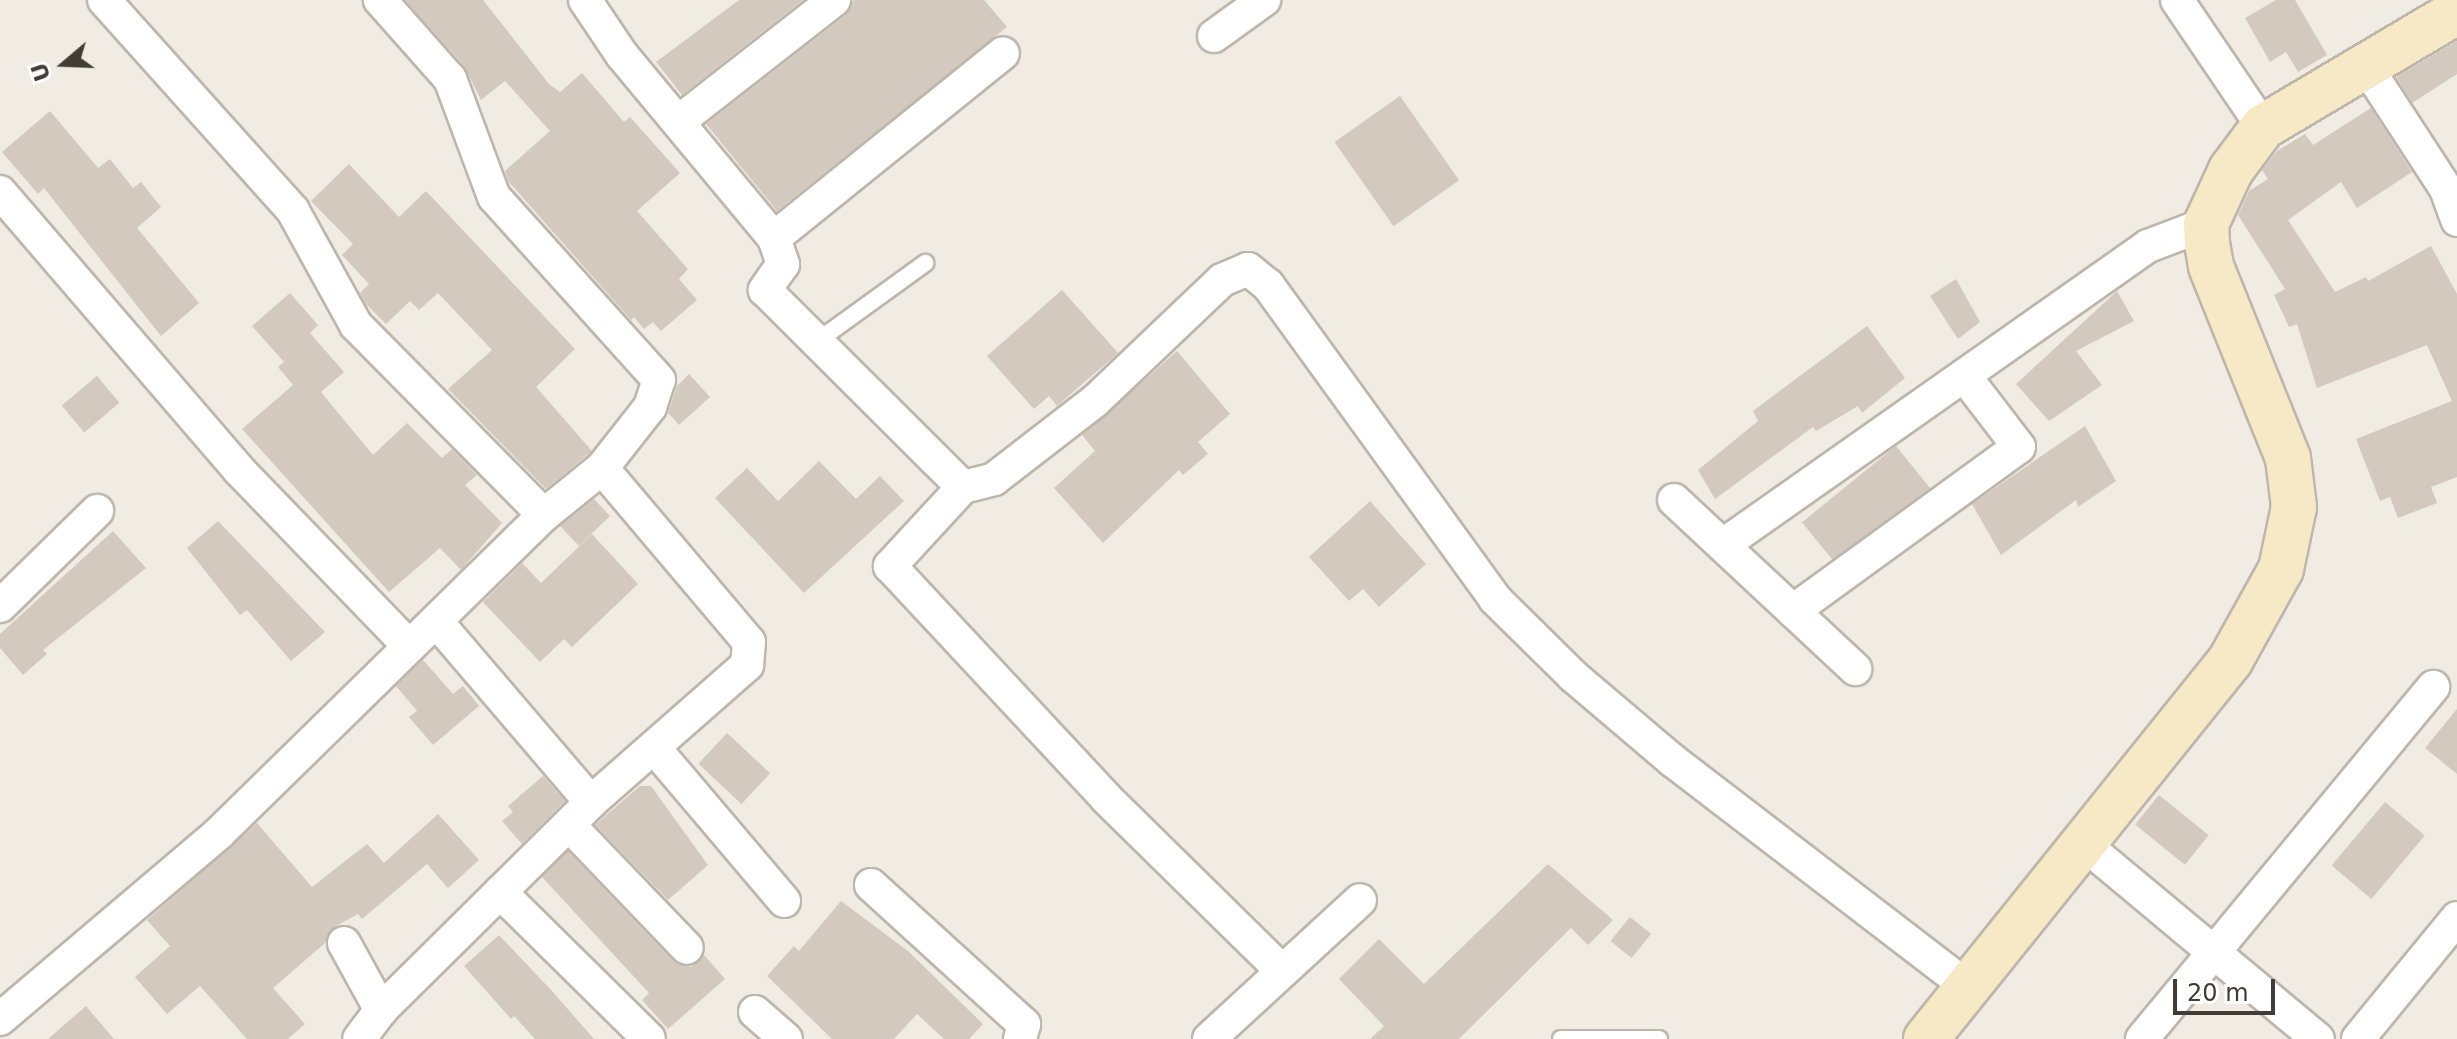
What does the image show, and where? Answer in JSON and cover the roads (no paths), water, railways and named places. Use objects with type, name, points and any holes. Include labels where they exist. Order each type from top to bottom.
[{"type":"street","points":[[104,0],[293,211],[356,325],[544,515]]},
{"type":"street","points":[[0,1019],[219,833],[544,515],[602,468],[642,422],[659,380],[494,197],[450,79],[380,0]]},
{"type":"street","points":[[585,0],[678,122],[774,238],[783,264],[765,290],[963,487]]},
{"type":"street","points":[[678,122],[834,0]]},
{"type":"street","points":[[1214,36],[1264,0]]},
{"type":"street","points":[[2177,0],[2263,127]]},
{"type":"street","points":[[1926,1039],[2230,661],[2281,569],[2294,507],[2288,458],[2211,266],[2206,224],[2231,170],[2263,127],[2364,63],[2457,12]]},
{"type":"street","points":[[774,238],[1003,53]]},
{"type":"street","points":[[2364,63],[2446,189],[2457,220]]},
{"type":"street","points":[[0,192],[239,470],[409,646]]},
{"type":"street","points":[[1723,545],[1966,378],[2148,246],[2206,224]]},
{"type":"street","points":[[1282,971],[1106,798],[890,566],[963,487],[994,479],[1095,401],[1222,280],[1248,269],[1268,285],[1495,599],[1573,676],[1672,760],[1969,988]]},
{"type":"street","points":[[1793,611],[2019,447],[1966,378]]},
{"type":"street","points":[[359,1039],[381,1010],[580,814],[734,682],[747,665],[749,642],[602,468]]},
{"type":"street","points":[[1674,500],[1855,669]]},
{"type":"street","points":[[0,606],[97,511]]},
{"type":"street","points":[[437,622],[580,814],[687,948]]},
{"type":"street","points":[[2142,1039],[2433,687]]},
{"type":"street","points":[[656,750],[784,901]]},
{"type":"street","points":[[2085,845],[2318,1039]]},
{"type":"street","points":[[871,885],[1024,1024],[1020,1039]]},
{"type":"street","points":[[500,892],[649,1039]]},
{"type":"street","points":[[1209,1039],[1360,900]]},
{"type":"street","points":[[2358,1039],[2457,918]]},
{"type":"street","points":[[344,943],[381,1010]]},
{"type":"street","points":[[755,1012],[786,1039]]},
{"type":"lane","points":[[816,342],[925,263]]},
{"type":"lane","points":[[1561,1039],[1659,1039]]}]
